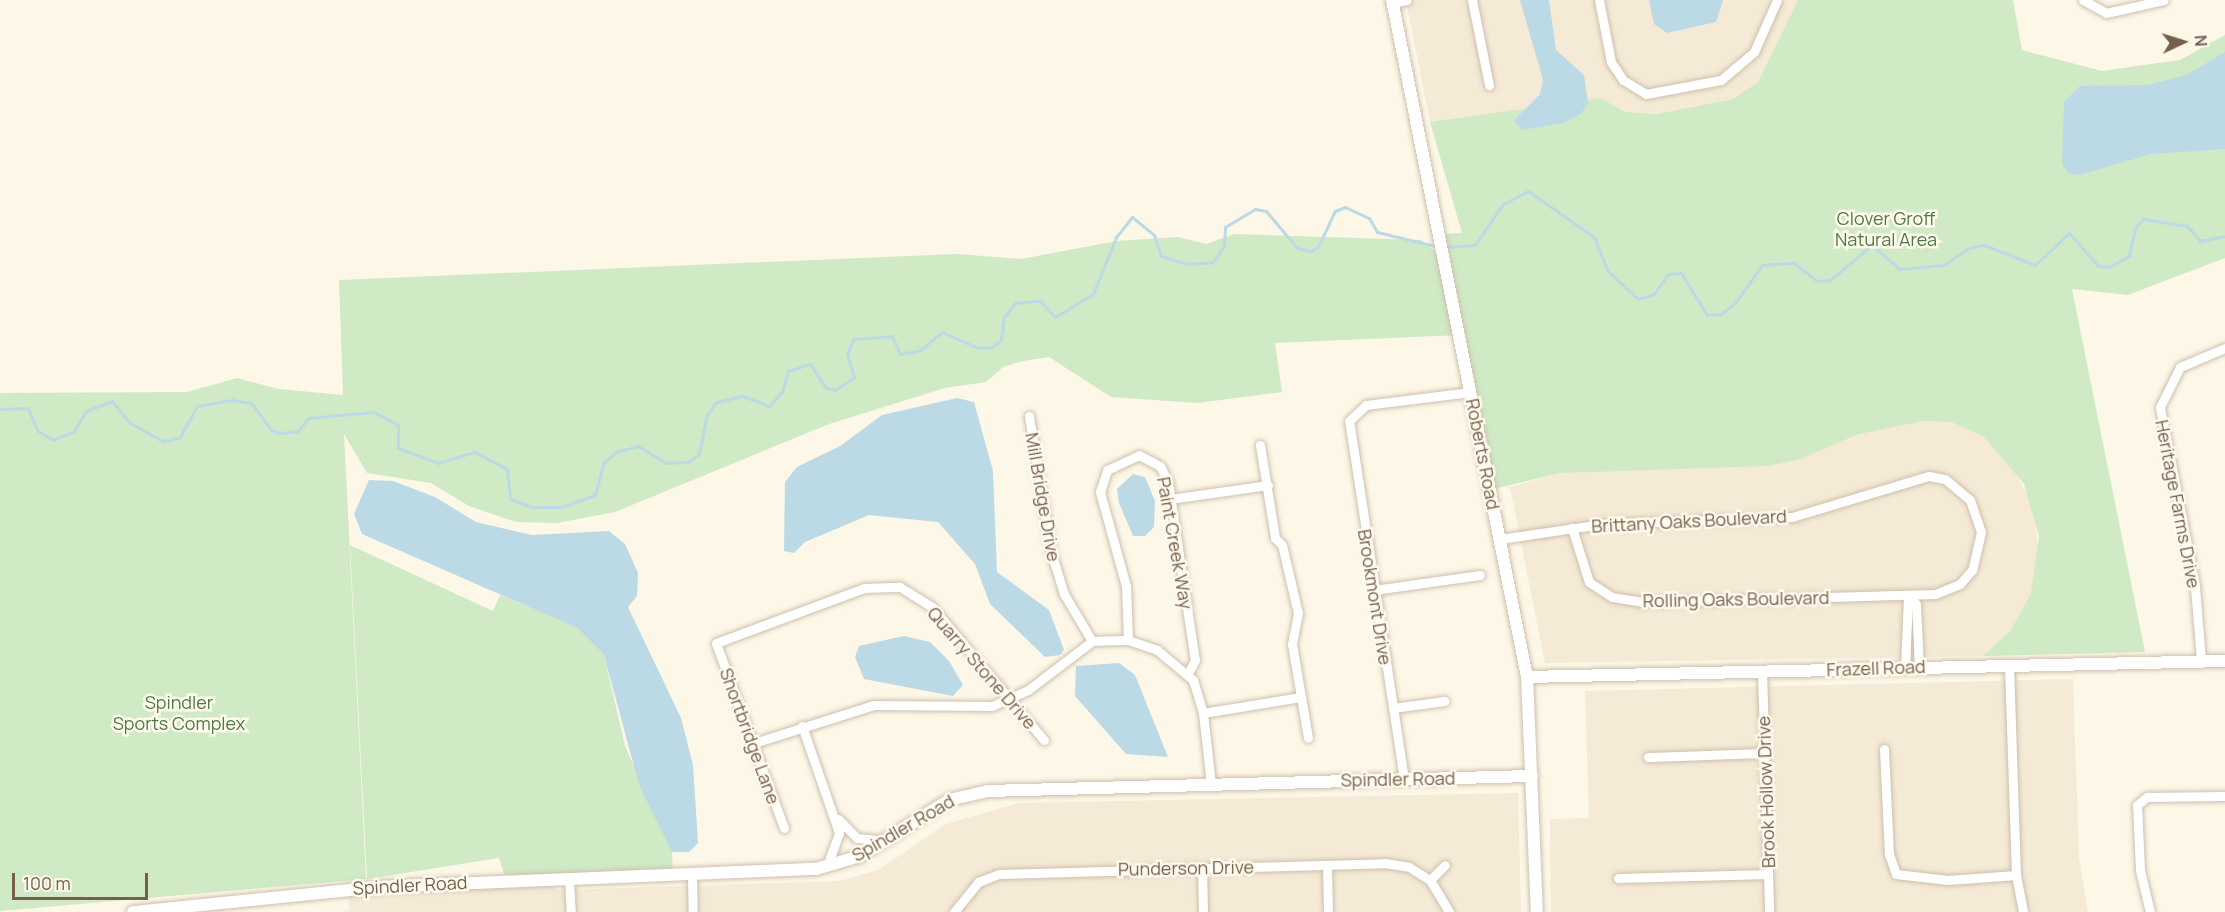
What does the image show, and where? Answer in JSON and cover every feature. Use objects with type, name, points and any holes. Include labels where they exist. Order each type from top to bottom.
[{"type":"street","points":[[1392,2],[1407,0]]},
{"type":"street","points":[[1472,0],[1489,85]]},
{"type":"street","points":[[1599,0],[1611,62],[1623,81],[1646,94],[1721,80],[1754,52],[1777,0]]},
{"type":"street","points":[[2083,0],[2093,8],[2120,12],[2164,0]]},
{"type":"street","name":"Roberts Road","points":[[1392,2],[1527,677],[1536,912]]},
{"type":"street","name":"Heritage Farms Drive","points":[[2201,661],[2194,586],[2160,407],[2180,367],[2225,348]]},
{"type":"street","name":"Brookmont Drive","points":[[1404,779],[1348,412],[1366,405],[1470,392]]},
{"type":"street","name":"Mill Bridge Drive","points":[[1029,416],[1051,552],[1064,594],[1092,641]]},
{"type":"street","points":[[1260,445],[1275,538],[1282,545],[1298,613],[1292,644],[1308,738]]},
{"type":"street","name":"Paint Creek Way","points":[[1128,640],[1129,603],[1102,509],[1102,479],[1119,460],[1139,455],[1160,466],[1170,499],[1195,660],[1188,674]]},
{"type":"street","name":"Brittany Oaks Boulevard","points":[[1500,539],[1572,528],[1792,517],[1911,478],[1945,479],[1977,513],[1979,551],[1960,584],[1935,594],[1908,596]]},
{"type":"street","points":[[1170,499],[1268,484]]},
{"type":"street","name":"Rolling Oaks Boulevard","points":[[1572,528],[1589,582],[1612,597],[1643,602],[1908,596]]},
{"type":"street","points":[[1374,590],[1480,575]]},
{"type":"street","name":"Quarry Stone Drive","points":[[716,644],[864,588],[900,587],[932,607],[1007,699],[1044,740]]},
{"type":"street","points":[[1908,596],[1916,604],[1919,667]]},
{"type":"street","points":[[1905,668],[1908,596]]},
{"type":"street","points":[[754,743],[874,705],[972,709],[1028,690],[1092,641],[1128,640],[1157,650],[1188,674],[1203,713],[1211,784]]},
{"type":"street","name":"Shortbridge Lane","points":[[716,644],[784,828]]},
{"type":"street","name":"Frazell Road","points":[[1527,677],[2225,661]]},
{"type":"street","points":[[2010,665],[2016,874],[2023,912]]},
{"type":"street","name":"Brook Hollow Drive","points":[[1762,671],[1769,912]]},
{"type":"street","points":[[1203,713],[1301,698]]},
{"type":"street","points":[[1393,708],[1445,701]]},
{"type":"street","points":[[802,726],[836,817],[840,843],[828,866]]},
{"type":"street","points":[[1884,749],[1889,854],[1896,874],[1948,880],[2016,874]]},
{"type":"street","points":[[1648,757],[1765,753]]},
{"type":"street","name":"Spindler Road","points":[[133,912],[308,892],[828,866],[884,841],[932,808],[976,793],[1211,784],[1532,776]]},
{"type":"street","points":[[2150,912],[2135,811],[2141,800],[2225,796]]},
{"type":"street","points":[[836,817],[857,838],[884,841]]},
{"type":"street","name":"Punderson Drive","points":[[954,912],[978,882],[999,874],[1398,864],[1430,880]]},
{"type":"street","points":[[1327,865],[1328,912]]},
{"type":"street","points":[[1445,865],[1430,880],[1449,912]]},
{"type":"street","points":[[1202,868],[1203,912]]},
{"type":"street","points":[[692,873],[693,912]]},
{"type":"street","points":[[1618,879],[1768,874]]},
{"type":"street","points":[[569,878],[571,912]]},
{"type":"shaded area","points":[[1406,0],[1798,0],[1758,82],[1733,99],[1657,114],[1625,112],[1601,99],[1430,122]]},
{"type":"shaded area","points":[[1923,421],[1951,422],[1983,436],[2006,458],[2035,507],[2039,566],[2031,593],[2011,630],[1983,656],[1545,663],[1510,487],[1560,473],[1801,459],[1856,435]]},
{"type":"shaded area","points":[[2073,679],[2079,858],[2088,912],[1551,912],[1550,819],[1589,818],[1585,691]]},
{"type":"shaded area","points":[[1518,793],[1521,912],[339,912],[349,911],[348,889],[557,878],[556,890],[840,881],[878,870],[946,824],[1019,803]]},
{"type":"green space","points":[[1798,0],[2013,0],[2022,50],[2102,71],[2180,60],[2225,35],[2225,258],[2128,295],[2072,289],[2145,652],[1983,656],[2011,630],[2031,593],[2039,536],[2024,484],[1983,436],[1951,422],[1923,421],[1856,435],[1801,459],[1767,466],[1560,473],[1490,490],[1459,335],[1275,343],[1282,392],[1197,403],[1111,397],[1049,357],[1023,361],[1003,367],[986,382],[945,388],[829,424],[615,512],[557,523],[516,522],[469,506],[431,483],[367,473],[344,434],[366,879],[0,911],[0,393],[187,392],[237,378],[278,389],[343,395],[339,280],[957,254],[1021,259],[1117,241],[1178,237],[1206,244],[1234,234],[1421,240],[1443,258],[1439,234],[1462,233],[1430,122],[1601,98],[1625,112],[1657,114],[1733,99],[1758,82]]},
{"type":"green space","points":[[350,545],[493,611],[500,595],[550,616],[577,628],[604,655],[625,746],[672,852],[673,874],[506,880],[499,858],[367,879]]},
{"type":"water","points":[[1520,0],[1549,0],[1556,50],[1584,75],[1588,103],[1581,114],[1564,123],[1522,130],[1514,121],[1540,94],[1543,80]]},
{"type":"water","points":[[1649,0],[1723,0],[1716,22],[1667,33],[1654,24]]},
{"type":"water","points":[[2225,52],[2225,149],[2151,154],[2080,175],[2069,174],[2062,164],[2064,102],[2080,86],[2148,85],[2186,75]]},
{"type":"water","points":[[957,398],[974,402],[993,471],[997,572],[1049,610],[1064,650],[1060,655],[1045,657],[990,604],[975,564],[938,522],[869,515],[805,542],[794,553],[784,551],[785,482],[797,467],[840,446],[882,415]]},
{"type":"water","points":[[1133,474],[1145,477],[1155,501],[1154,527],[1145,536],[1133,536],[1119,503],[1117,489]]},
{"type":"water","points":[[369,480],[393,481],[435,497],[476,522],[532,535],[609,531],[625,544],[638,573],[637,596],[628,607],[681,718],[693,765],[698,843],[689,852],[672,852],[639,785],[604,655],[577,628],[362,534],[354,514]]},
{"type":"water","points":[[904,636],[930,642],[949,661],[963,685],[953,696],[864,679],[855,657],[859,646]]},
{"type":"water","points":[[1119,663],[1135,675],[1168,757],[1126,754],[1075,696],[1076,666]]},
{"type":"waterway","points":[[1446,247],[1475,245],[1503,204],[1528,191],[1594,237],[1608,271],[1638,299],[1654,294],[1668,274],[1681,273],[1707,315],[1721,314],[1735,303],[1762,265],[1794,263],[1817,281],[1830,280],[1872,245],[1900,269],[1944,265],[1968,248],[1984,245],[2035,265],[2069,233],[2098,266],[2109,267],[2129,256],[2135,228],[2143,219],[2187,226],[2200,241],[2225,236]]},
{"type":"waterway","points":[[0,409],[28,408],[38,431],[53,440],[74,431],[86,411],[112,401],[130,423],[163,441],[180,437],[197,406],[232,400],[251,403],[272,431],[280,433],[298,431],[308,418],[374,412],[398,425],[398,448],[438,463],[475,452],[507,469],[510,499],[532,507],[562,507],[595,495],[604,462],[616,452],[638,446],[666,463],[688,462],[699,454],[706,417],[716,402],[743,396],[769,406],[782,392],[788,371],[810,364],[826,388],[835,390],[854,377],[847,354],[853,339],[892,336],[900,354],[920,350],[942,332],[978,348],[992,347],[1001,340],[1004,317],[1015,303],[1040,301],[1055,317],[1093,294],[1116,237],[1132,217],[1154,235],[1161,256],[1187,264],[1213,262],[1224,246],[1225,227],[1255,209],[1266,211],[1297,248],[1311,251],[1318,247],[1335,211],[1345,207],[1369,218],[1377,232],[1439,247]]},
{"type":"park label","name":"Clover Groff Natural Area","points":[[1886,229]]},
{"type":"park label","name":"Spindler Sports Complex","points":[[179,713]]}]
